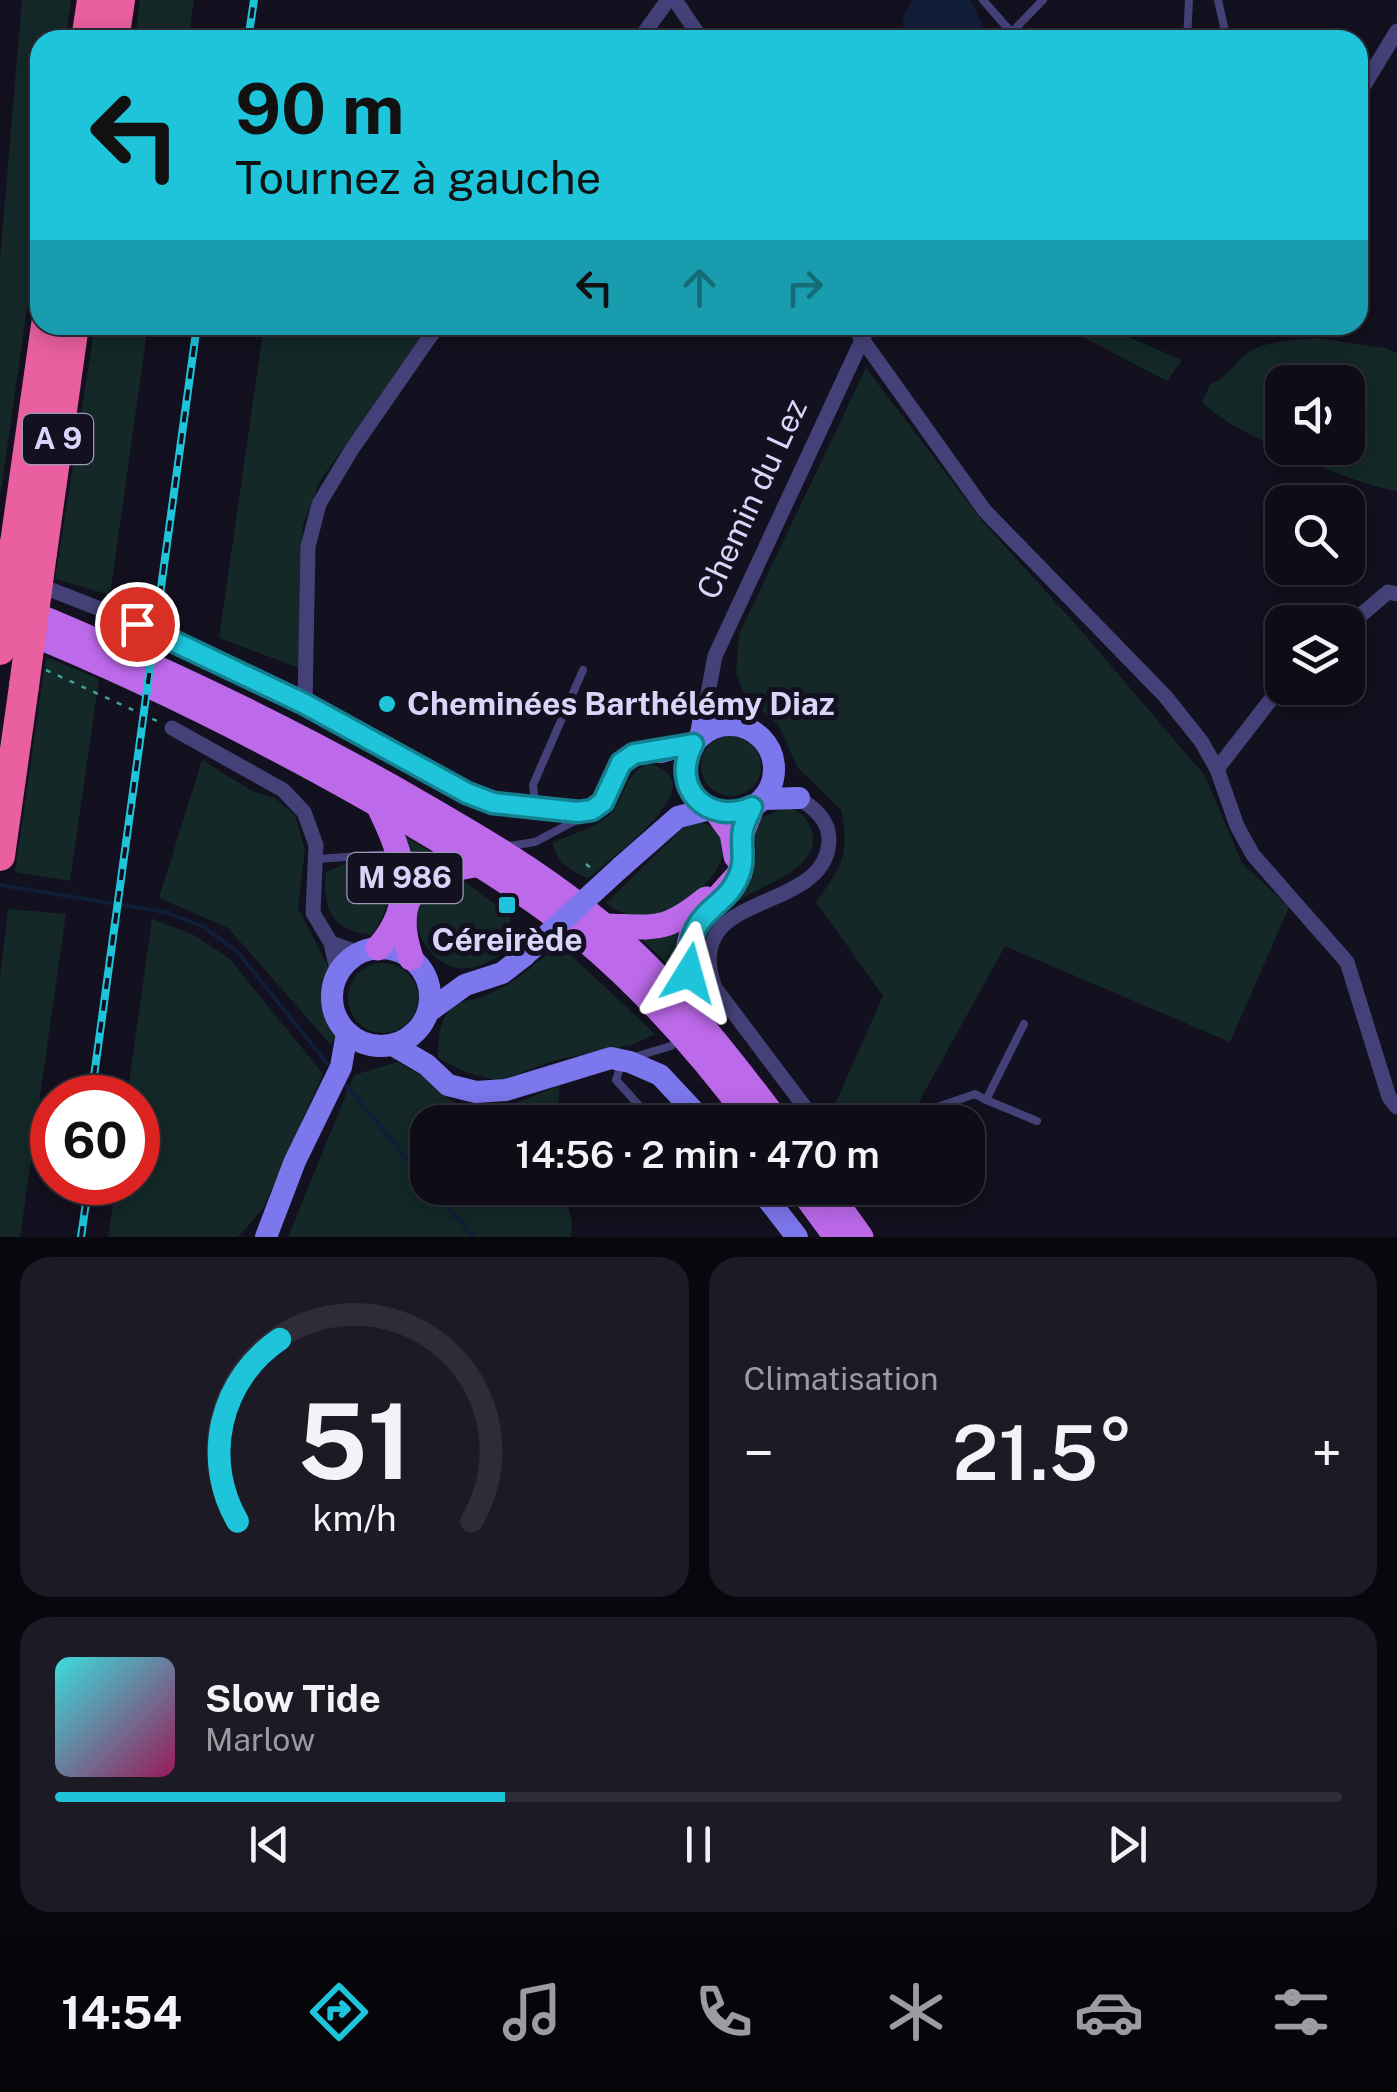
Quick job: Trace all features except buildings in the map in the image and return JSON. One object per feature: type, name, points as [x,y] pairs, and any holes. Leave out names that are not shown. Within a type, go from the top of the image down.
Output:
[{"type":"highway","points":[[88,30],[92,0]]},
{"type":"highway","points":[[116,30],[120,0]]},
{"type":"highway","name":"A 9","points":[[0,856],[33,677],[19,555],[45,335]]},
{"type":"highway","name":"A 9","points":[[0,650],[72,335]]},
{"type":"main road","name":"M 986","points":[[0,601],[157,665],[294,734],[488,856],[625,975],[739,1105]]},
{"type":"main road","name":"M 986","points":[[0,622],[206,713],[378,805],[561,891],[639,957],[703,1026],[765,1105]]},
{"type":"main road","name":"M 986","points":[[703,1026],[691,984],[689,945],[694,928],[740,873],[742,832],[758,803]]},
{"type":"main road","name":"M 986","points":[[369,951],[393,931],[406,877],[378,805]]},
{"type":"main road","points":[[605,926],[632,930],[668,924],[685,916],[732,876],[738,852],[732,833],[713,810]]},
{"type":"main road","points":[[418,966],[403,930],[415,890],[423,879],[436,872],[488,856]]},
{"type":"main road","points":[[812,1205],[836,1237]]},
{"type":"main road","points":[[838,1205],[861,1237]]},
{"type":"street","points":[[647,30],[671,0],[694,30]]},
{"type":"street","points":[[1368,78],[1397,31]]},
{"type":"street","points":[[305,704],[308,546],[318,504],[431,335]]},
{"type":"street","points":[[858,335],[985,511],[1165,696],[1201,741],[1217,768],[1237,826],[1253,855],[1347,962],[1388,1098],[1397,1106]]},
{"type":"street","name":"Chemin du Lez","points":[[697,739],[715,656],[865,335]]},
{"type":"street","points":[[19,555],[467,793],[493,803],[592,810],[610,791],[621,763],[634,754],[661,752],[697,739],[717,726],[735,724]]},
{"type":"street","points":[[1365,612],[1388,592],[1397,594]]},
{"type":"street","points":[[706,704],[760,736],[774,761],[774,775],[758,803]]},
{"type":"street","points":[[1217,768],[1266,705]]},
{"type":"street","points":[[172,728],[295,800],[310,824],[316,859],[313,913],[330,943],[338,975]]},
{"type":"street","points":[[678,816],[697,739]]},
{"type":"street","points":[[661,752],[713,810]]},
{"type":"street","points":[[774,775],[819,813],[829,838],[826,856],[806,880],[732,918],[718,930],[710,947],[708,969],[715,988],[803,1105]]},
{"type":"street","points":[[341,1067],[382,1045],[411,1036],[426,1017],[465,985],[502,973],[678,816],[713,810],[729,814],[758,803],[799,798]]},
{"type":"street","points":[[330,943],[369,951],[395,950],[418,966],[465,985]]},
{"type":"street","points":[[369,951],[347,962],[338,975],[332,999],[339,1023],[347,1032],[427,1065],[448,1085],[476,1092],[506,1090],[612,1058],[660,1075],[685,1105]]},
{"type":"street","points":[[418,966],[430,992],[427,1065]]},
{"type":"street","points":[[266,1237],[295,1161],[341,1067],[347,1032]]},
{"type":"street","points":[[772,1205],[797,1237]]},
{"type":"lane","points":[[983,0],[1008,30]]},
{"type":"lane","points":[[1012,30],[1043,0]]},
{"type":"lane","points":[[1188,30],[1189,0]]},
{"type":"lane","points":[[1218,0],[1225,30]]},
{"type":"lane","points":[[536,808],[533,785],[583,670]]},
{"type":"lane","points":[[488,856],[535,842],[570,826],[592,810]]},
{"type":"lane","points":[[316,859],[388,853],[401,860]]},
{"type":"lane","points":[[986,1100],[1024,1024]]},
{"type":"lane","points":[[639,1105],[616,1080],[623,1060],[671,1046]]},
{"type":"lane","points":[[943,1105],[975,1094],[1037,1121]]},
{"type":"path","points":[[33,677],[172,728]]},
{"type":"green space","points":[[22,0],[71,0],[66,30],[30,30],[30,288],[0,497],[0,260]]},
{"type":"green space","points":[[140,0],[194,0],[190,30],[136,30]]},
{"type":"green space","points":[[93,335],[147,335],[110,595],[55,579]]},
{"type":"green space","points":[[263,335],[422,335],[320,481],[303,525],[302,669],[219,638]]},
{"type":"green space","points":[[1079,335],[1124,335],[1182,360],[1167,381]]},
{"type":"green space","points":[[1315,338],[1397,353],[1397,491],[1317,465],[1365,465],[1365,365],[1265,365],[1265,442],[1202,402],[1210,385],[1246,354],[1270,344]]},
{"type":"green space","points":[[866,368],[983,522],[1205,776],[1242,863],[1289,907],[1230,1042],[1005,946],[917,1105],[835,1105],[883,996],[816,902],[842,859],[845,838],[841,810],[797,767],[779,726],[744,694],[736,673],[739,634]]},
{"type":"green space","points":[[46,657],[99,679],[70,881],[15,872]]},
{"type":"green space","points":[[731,736],[752,745],[761,766],[752,787],[731,796],[710,787],[701,766],[710,745]]},
{"type":"green space","points":[[202,760],[254,792],[275,798],[295,815],[305,850],[298,908],[329,968],[325,1001],[337,1033],[331,1045],[228,928],[159,898]]},
{"type":"green space","points":[[649,763],[670,776],[673,787],[657,816],[588,879],[565,865],[553,842],[606,818],[630,778]]},
{"type":"green space","points":[[787,807],[801,814],[810,826],[810,853],[789,873],[736,902],[756,857],[755,831],[761,818]]},
{"type":"green space","points":[[696,822],[718,830],[724,846],[719,865],[704,885],[682,902],[657,913],[631,915],[606,903],[684,827]]},
{"type":"green space","points":[[401,834],[448,862],[413,873]]},
{"type":"green space","points":[[342,865],[379,865],[387,870],[387,904],[372,935],[348,929],[329,908],[326,872]]},
{"type":"green space","points":[[462,880],[510,915],[510,925],[521,939],[488,962],[468,968],[450,966],[431,952],[416,920],[423,898],[432,889]]},
{"type":"green space","points":[[8,909],[66,914],[43,1075],[30,1075],[30,1167],[20,1237],[0,1237],[0,979]]},
{"type":"green space","points":[[152,919],[192,934],[230,959],[323,1074],[263,1209],[238,1237],[108,1237],[113,1205],[160,1205],[160,1075],[130,1075]]},
{"type":"green space","points":[[688,925],[680,977],[640,937]]},
{"type":"green space","points":[[559,944],[655,1034],[632,1045],[556,1060],[498,1081],[463,1071],[438,1058],[442,1024],[453,1006],[503,987]]},
{"type":"green space","points":[[383,963],[397,965],[408,973],[416,984],[416,1012],[408,1023],[397,1031],[383,1033],[369,1031],[358,1023],[350,1012],[348,998],[350,984],[358,973],[369,965]]},
{"type":"green space","points":[[398,1062],[429,1080],[457,1105],[410,1105],[410,1205],[568,1205],[571,1237],[288,1237],[354,1075]]},
{"type":"green space","points":[[560,1085],[558,1105],[506,1105],[521,1101]]},
{"type":"water","points":[[912,0],[971,0],[981,30],[904,30],[903,17]]},
{"type":"waterway","points":[[0,885],[165,912],[202,926],[237,951],[331,1068]]},
{"type":"waterway","points":[[344,1083],[410,1162]]},
{"type":"waterway","points":[[445,1205],[474,1237]]},
{"type":"railway","points":[[250,30],[254,0]]},
{"type":"railway","points":[[94,1075],[196,335]]},
{"type":"railway","points":[[81,1237],[86,1205]]},
{"type":"place","name":"Cheminées Barthélémy Diaz","points":[[387,704]]},
{"type":"place","name":"Céreirède","points":[[507,905]]},
{"type":"route","points":[[137,624],[305,704],[467,793],[493,803],[592,810],[610,791],[621,763],[634,754],[693,744],[685,772],[694,796],[717,812],[729,814],[752,807],[742,832],[740,873],[694,928],[689,945],[689,973]]}]
